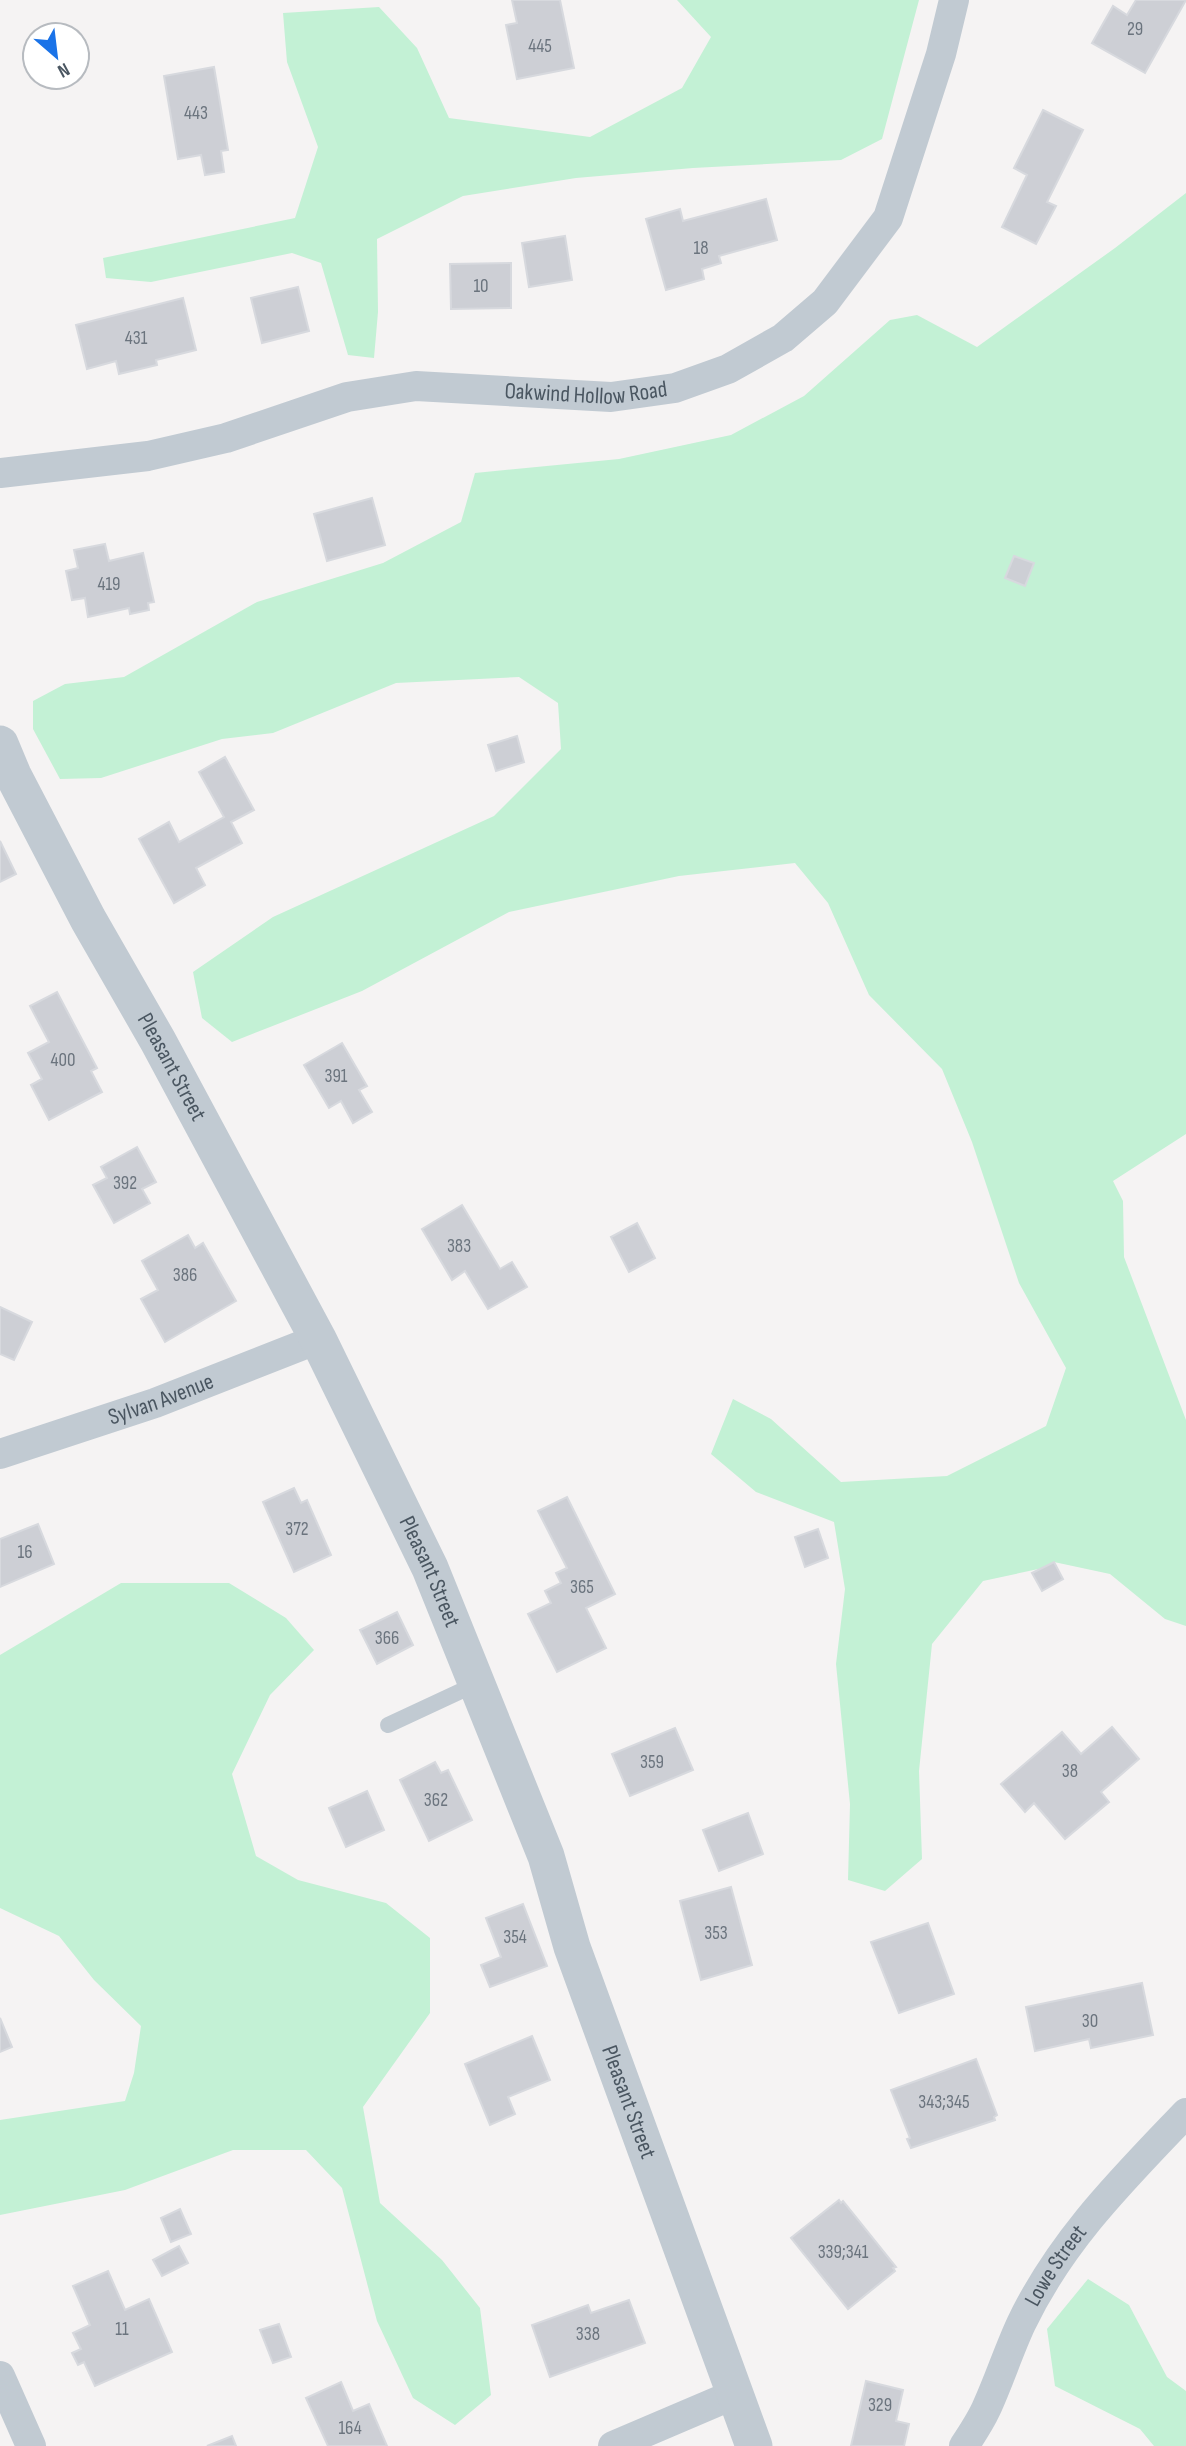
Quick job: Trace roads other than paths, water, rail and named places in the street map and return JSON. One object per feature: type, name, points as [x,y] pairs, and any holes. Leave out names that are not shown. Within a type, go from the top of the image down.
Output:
[{"type":"street","name":"Oakwind Hollow Road","points":[[0,473],[148,456],[226,438],[346,397],[416,386],[611,397],[675,388],[728,369],[783,338],[825,302],[888,218],[941,54],[954,0]]},
{"type":"street","name":"Pleasant Street","points":[[0,744],[13,775],[88,919],[158,1041],[318,1339],[430,1568],[546,1856],[572,1947],[754,2446]]},
{"type":"street","name":"Sylvan Avenue","points":[[0,1454],[155,1403],[318,1339]]},
{"type":"street","points":[[0,1428],[44,1439]]},
{"type":"street","name":"Lowe Street","points":[[964,2446],[985,2412],[1021,2324],[1049,2274],[1104,2198],[1186,2113]]},
{"type":"street","points":[[0,2375],[31,2446]]},
{"type":"street","points":[[613,2446],[735,2395]]},
{"type":"lane","points":[[388,1725],[476,1684]]}]
